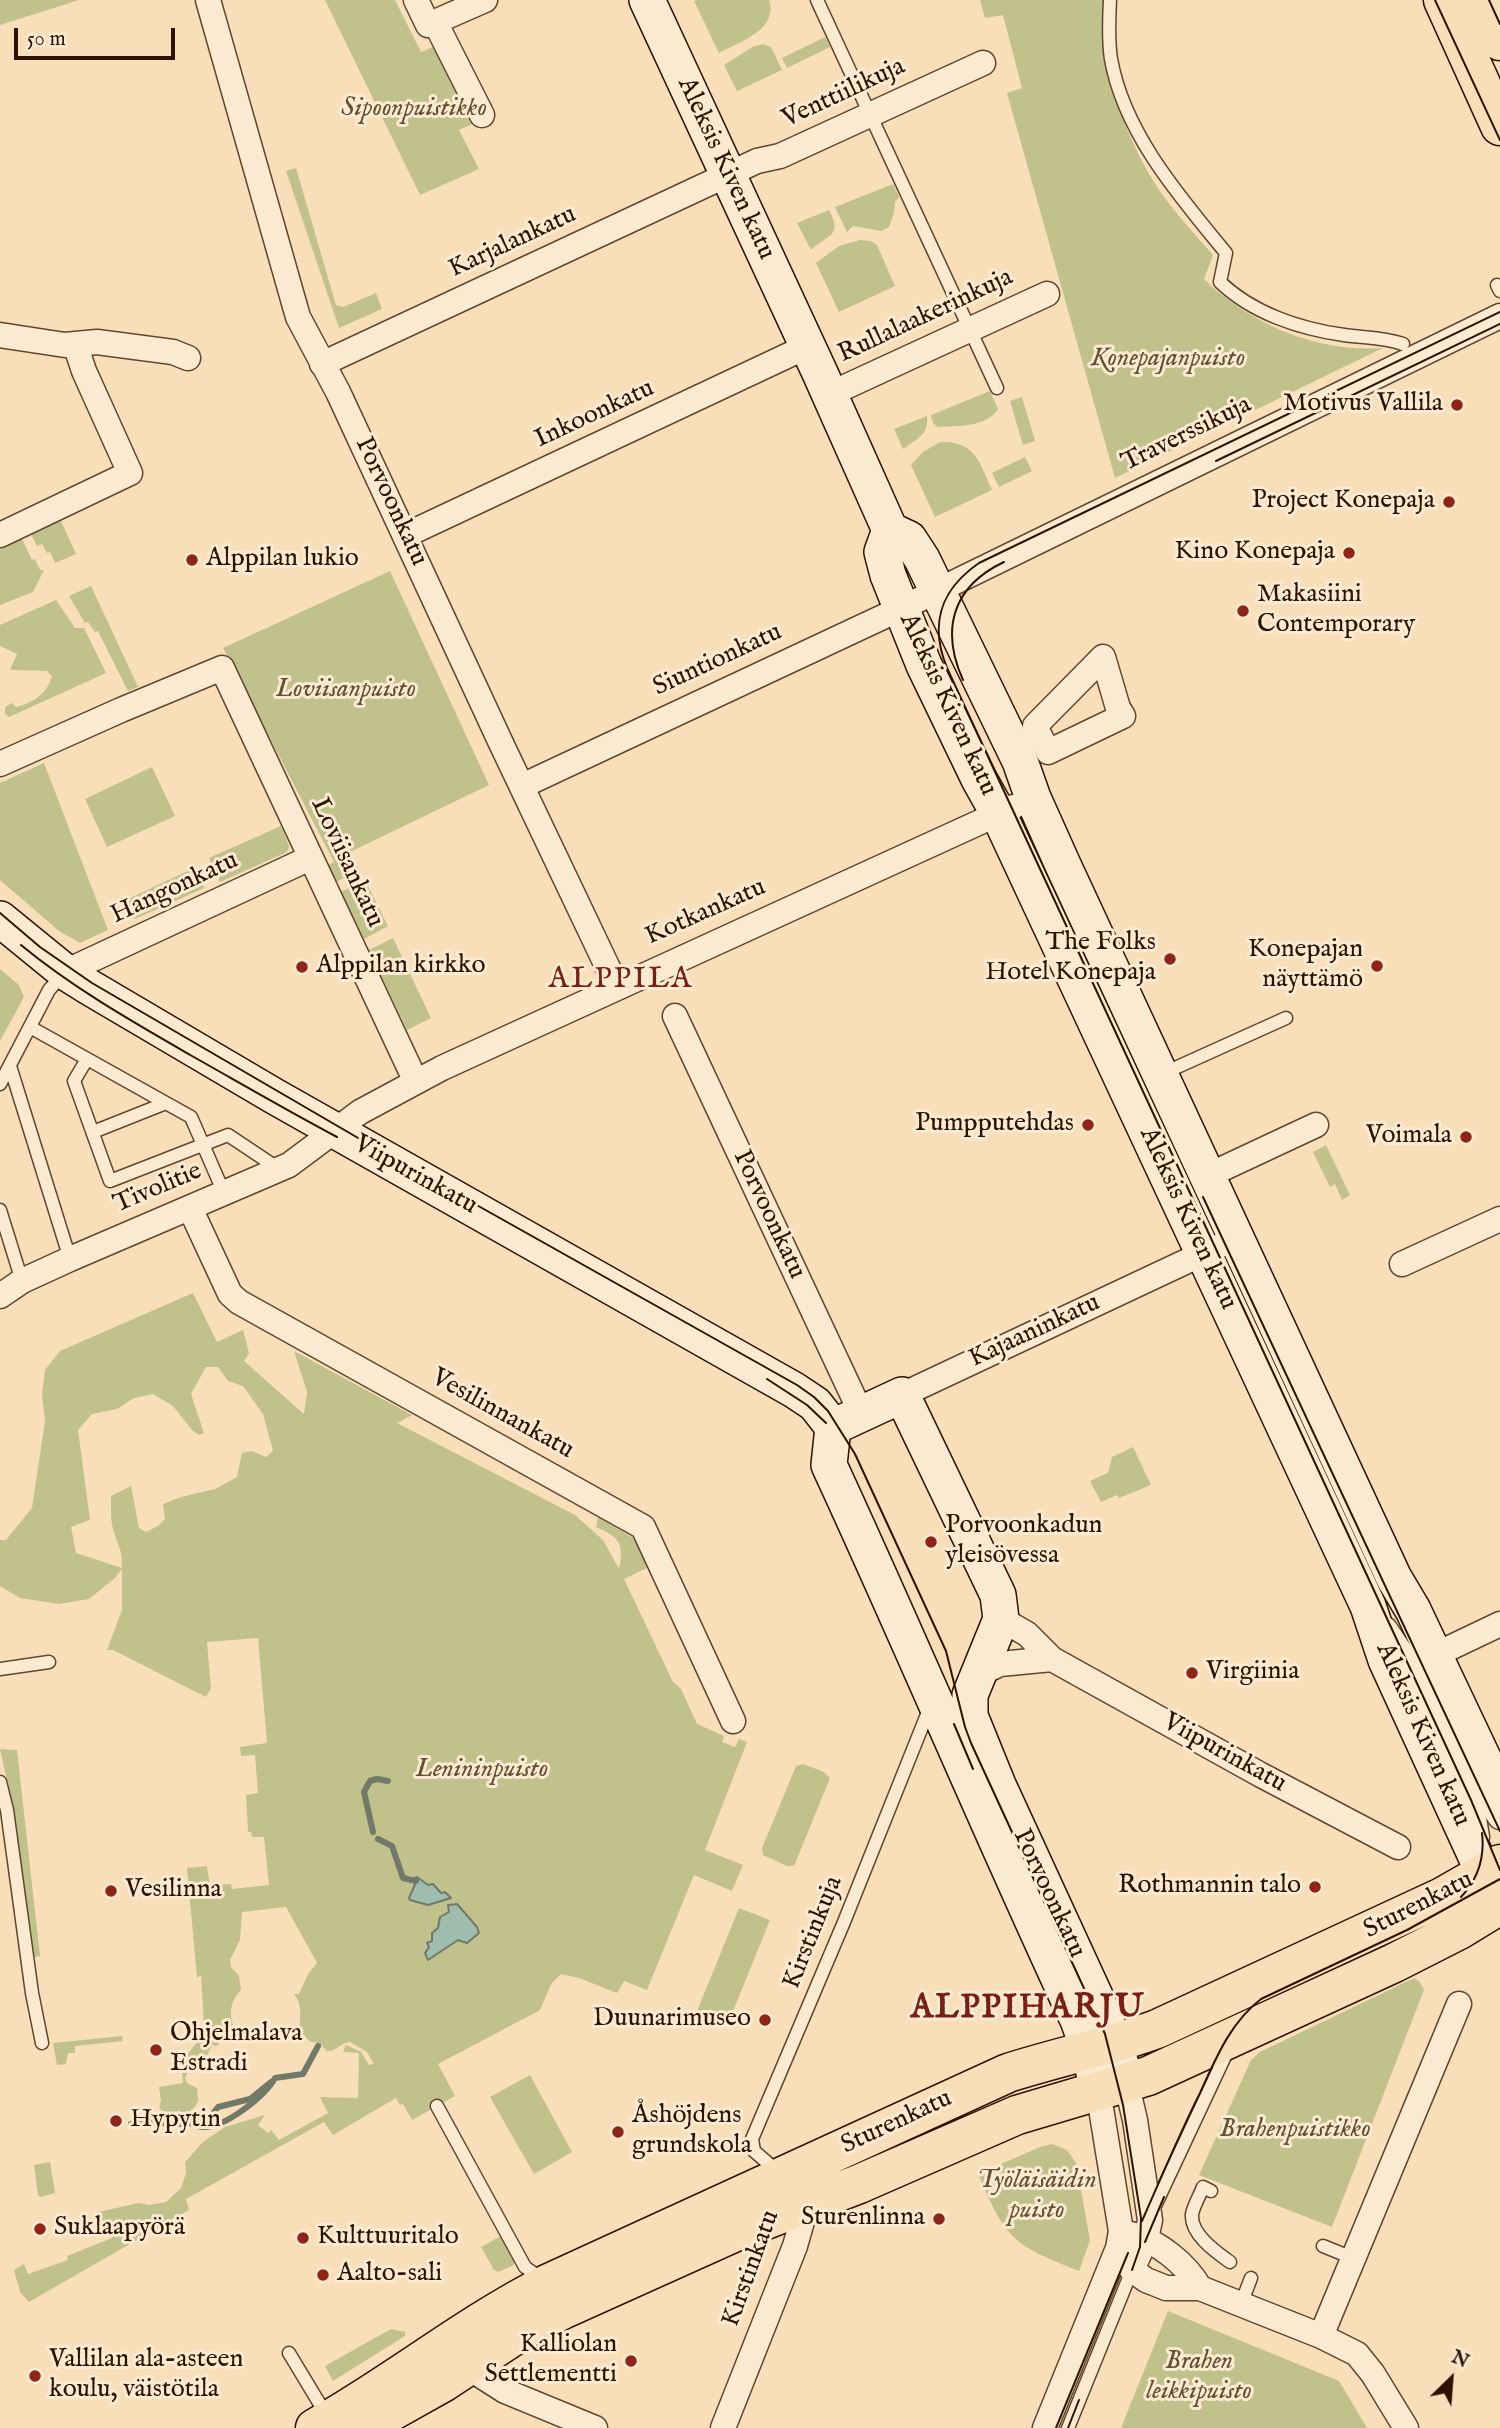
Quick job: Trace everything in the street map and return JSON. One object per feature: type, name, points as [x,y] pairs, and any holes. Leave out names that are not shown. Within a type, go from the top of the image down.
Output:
[{"type":"main road","name":"Aleksis Kiven katu","points":[[647,0],[808,346],[890,530],[909,539],[922,559],[1020,761],[1033,798],[1160,1075],[1394,1578],[1413,1610],[1500,1794]]},
{"type":"main road","points":[[1443,0],[1500,125]]},
{"type":"main road","points":[[1480,0],[1500,41]]},
{"type":"main road","name":"Aleksis Kiven katu","points":[[890,530],[882,552],[888,575],[924,665],[978,779],[998,813],[1368,1606],[1387,1660],[1496,1891]]},
{"type":"main road","name":"Viipurinkatu","points":[[0,919],[57,981],[334,1130],[847,1420]]},
{"type":"main road","points":[[902,1395],[998,1595],[1001,1619]]},
{"type":"main road","name":"Kajaaninkatu","points":[[847,1420],[902,1395]]},
{"type":"main road","name":"Porvoonkatu","points":[[847,1420],[829,1465],[1078,2020],[1102,2047]]},
{"type":"main road","name":"Porvoonkatu","points":[[1001,1619],[970,1695],[970,1716],[1102,2047],[1112,2086]]},
{"type":"main road","points":[[934,1696],[979,1674]]},
{"type":"main road","name":"Sturenkatu","points":[[555,2297],[808,2205],[1017,2115],[1148,2076],[1406,1958],[1460,1930],[1496,1891]]},
{"type":"main road","name":"Sturenkatu","points":[[335,2425],[444,2382],[453,2358],[523,2330],[555,2297],[783,2175],[1008,2073],[1157,2029],[1442,1897],[1496,1891]]},
{"type":"street","name":"Porvoonkatu","points":[[208,0],[298,317],[406,535],[617,987]]},
{"type":"street","points":[[416,0],[428,26],[485,0]]},
{"type":"street","points":[[435,22],[482,115]]},
{"type":"street","name":"Venttiilikuja","points":[[728,176],[757,161],[780,156],[983,63]]},
{"type":"street","name":"Karjalankatu","points":[[323,364],[728,176]]},
{"type":"street","name":"Rullalaakerinkuja","points":[[830,394],[1047,294]]},
{"type":"street","name":"Traverssikuja","points":[[938,590],[1456,328],[1500,316]]},
{"type":"street","points":[[0,335],[75,345],[97,342],[173,352],[188,358]]},
{"type":"street","points":[[0,535],[130,473],[75,345]]},
{"type":"street","name":"Inkoonkatu","points":[[406,535],[808,346]]},
{"type":"street","name":"Siuntionkatu","points":[[522,786],[938,590]]},
{"type":"street","name":"Loviisankatu","points":[[0,764],[222,668],[416,1082]]},
{"type":"street","name":"Kotkankatu","points":[[334,1130],[360,1112],[442,1068],[1033,798]]},
{"type":"street","name":"Hangonkatu","points":[[57,981],[310,858]]},
{"type":"street","name":"Porvoonkatu","points":[[675,1016],[847,1420]]},
{"type":"street","name":"Tivolitie","points":[[0,1296],[22,1281],[70,1259],[279,1169],[305,1154],[334,1130]]},
{"type":"street","points":[[1207,1176],[1306,1138]]},
{"type":"street","name":"Vesilinnankatu","points":[[190,1209],[230,1294],[239,1302],[643,1528],[733,1721]]},
{"type":"street","points":[[1402,1264],[1500,1219]]},
{"type":"street","name":"Kajaaninkatu","points":[[902,1395],[1236,1237]]},
{"type":"street","points":[[1394,1578],[1399,1616],[1473,1776],[1500,1817]]},
{"type":"street","name":"Viipurinkatu","points":[[1001,1619],[1027,1634],[1052,1659],[1261,1775],[1398,1847]]},
{"type":"street","points":[[1435,1655],[1500,1624]]},
{"type":"street","points":[[979,1674],[1000,1664],[1052,1659]]},
{"type":"street","points":[[1321,2336],[1460,2004]]},
{"type":"street","name":"Porvoonkatu","points":[[1112,2086],[1135,2120],[1148,2230],[1191,2273],[1200,2288]]},
{"type":"street","name":"Porvoonkatu","points":[[1112,2086],[1119,2240],[1132,2270],[1146,2280],[1166,2288],[1200,2288],[1321,2336],[1357,2354],[1373,2374],[1406,2428]]},
{"type":"street","name":"Kirstinkatu","points":[[723,2428],[795,2246],[814,2181],[853,2143]]},
{"type":"street","name":"Porvoonkatu","points":[[1119,2240],[1148,2230]]},
{"type":"street","points":[[1132,2270],[1148,2230]]},
{"type":"street","points":[[1045,2428],[1119,2240]]},
{"type":"street","points":[[453,2358],[505,2391],[595,2428]]},
{"type":"lane","points":[[817,0],[997,388]]},
{"type":"lane","points":[[1110,0],[1111,60],[1128,111],[1163,172],[1226,253],[1220,282],[1243,301],[1287,322],[1338,334],[1391,340],[1403,344]]},
{"type":"lane","points":[[0,1084],[57,981]]},
{"type":"lane","points":[[1160,1075],[1286,1018]]},
{"type":"lane","points":[[30,1027],[191,1117],[225,1193]]},
{"type":"lane","points":[[87,1059],[74,1081],[110,1181],[228,1136],[279,1169]]},
{"type":"lane","points":[[10,1066],[70,1259]]},
{"type":"lane","points":[[93,1132],[166,1102]]},
{"type":"lane","points":[[0,1210],[22,1281]]},
{"type":"lane","points":[[0,1669],[49,1662]]},
{"type":"lane","name":"Kirstinkuja","points":[[783,2175],[763,2162],[754,2151],[752,2139],[844,1922],[934,1696]]},
{"type":"lane","points":[[0,1782],[7,1810],[32,1993],[42,2043]]},
{"type":"lane","points":[[1148,2230],[1164,2184],[1216,2071],[1241,2034]]},
{"type":"lane","points":[[437,2106],[525,2267],[555,2297]]},
{"type":"lane","points":[[1211,2191],[1203,2187],[1192,2215],[1194,2225],[1203,2239],[1230,2262]]},
{"type":"lane","points":[[1323,2246],[1355,2259]]},
{"type":"lane","points":[[1068,2428],[1132,2270]]},
{"type":"lane","points":[[1241,2305],[1251,2278]]},
{"type":"lane","points":[[289,2353],[335,2425]]},
{"type":"green space","points":[[0,0],[79,0],[0,25]]},
{"type":"green space","name":"Sipoonpuistikko","points":[[325,0],[395,0],[421,52],[441,44],[477,122],[459,130],[479,169],[420,195]]},
{"type":"green space","points":[[769,0],[771,10],[763,27],[755,34],[719,53],[694,1]]},
{"type":"green space","name":"Konepajanpuisto","points":[[980,0],[1104,0],[1105,47],[1114,93],[1130,137],[1152,179],[1213,255],[1204,279],[1242,309],[1286,332],[1334,346],[1383,348],[1115,478],[1007,93],[1022,88],[1003,15],[985,18]]},
{"type":"green space","points":[[825,37],[830,47],[787,68],[782,58]]},
{"type":"green space","points":[[763,44],[771,47],[782,70],[737,91],[724,65],[754,46]]},
{"type":"green space","points":[[296,168],[336,305],[343,307],[376,293],[382,309],[339,328],[286,171]]},
{"type":"green space","points":[[893,184],[899,197],[895,202],[889,227],[881,231],[853,226],[847,232],[835,207]]},
{"type":"green space","points":[[829,210],[834,230],[811,250],[797,223]]},
{"type":"green space","points":[[860,240],[871,241],[877,245],[895,286],[839,312],[816,263],[839,246]]},
{"type":"green space","points":[[990,391],[998,409],[987,419],[954,426],[938,427],[933,423],[931,415]]},
{"type":"green space","points":[[1022,397],[1035,441],[1023,445],[1010,401]]},
{"type":"green space","points":[[927,416],[924,432],[903,449],[894,429]]},
{"type":"green space","points":[[940,442],[952,442],[969,449],[980,462],[992,490],[935,517],[911,465],[923,452]]},
{"type":"green space","points":[[1025,457],[1032,471],[999,487],[992,473]]},
{"type":"green space","points":[[61,521],[76,554],[55,563],[50,552],[47,553],[42,544],[37,546],[31,534]]},
{"type":"green space","points":[[22,539],[32,560],[35,559],[40,570],[44,570],[33,592],[0,605],[0,549]]},
{"type":"green space","name":"Loviisanpuisto","points":[[390,571],[489,785],[352,851],[359,870],[336,882],[328,865],[334,862],[223,648]]},
{"type":"green space","points":[[91,586],[138,687],[128,691],[98,631],[95,632],[88,622],[85,623],[69,596]]},
{"type":"green space","points":[[56,600],[75,628],[84,628],[106,673],[9,717],[5,714],[5,707],[12,703],[16,707],[34,700],[47,688],[52,676],[47,671],[10,670],[17,654],[0,646],[0,625]]},
{"type":"green space","points":[[44,763],[108,930],[80,943],[59,931],[0,880],[0,783]]},
{"type":"green space","points":[[152,767],[175,816],[107,847],[85,799]]},
{"type":"green space","points":[[281,826],[289,846],[287,852],[220,882],[209,858]]},
{"type":"green space","points":[[194,868],[204,888],[135,919],[126,900]]},
{"type":"green space","points":[[365,880],[388,926],[364,939],[341,892]]},
{"type":"green space","points":[[393,938],[431,1018],[407,1030],[369,950]]},
{"type":"green space","points":[[0,969],[19,985],[24,997],[0,1041]]},
{"type":"green space","points":[[1326,1145],[1350,1195],[1342,1200],[1335,1184],[1330,1187],[1313,1152]]},
{"type":"green space","name":"Lenininpuisto","points":[[193,1293],[217,1342],[243,1330],[249,1353],[244,1361],[304,1414],[307,1392],[294,1351],[412,1415],[397,1423],[575,1515],[603,1540],[619,1569],[621,1553],[618,1542],[615,1537],[596,1527],[598,1517],[635,1539],[649,1567],[624,1579],[673,1682],[681,1689],[697,1724],[724,1736],[722,1742],[735,1747],[739,1739],[747,1742],[705,1850],[743,1865],[732,1891],[694,1875],[647,1990],[624,1981],[617,1993],[561,1974],[551,1984],[540,2010],[438,2064],[455,2096],[412,2120],[403,2104],[400,2105],[396,2098],[333,2135],[324,2122],[186,2199],[189,2210],[29,2302],[20,2292],[14,2270],[24,2264],[28,2274],[68,2260],[67,2256],[112,2238],[109,2233],[103,2235],[98,2212],[139,2203],[149,2205],[166,2202],[181,2188],[186,2173],[185,2162],[203,2142],[225,2127],[265,2115],[258,2125],[268,2133],[271,2130],[279,2140],[328,2113],[320,2097],[358,2098],[359,2053],[343,2052],[346,2045],[361,2052],[369,2065],[374,2064],[367,2052],[350,2042],[327,2051],[319,2043],[311,2042],[299,2032],[300,2007],[294,1994],[299,1994],[308,1974],[317,1963],[286,1907],[242,1912],[240,1940],[230,1960],[231,1967],[239,1976],[241,1990],[232,2006],[233,2025],[217,2046],[212,2045],[200,2071],[190,2068],[185,2078],[187,2083],[197,2088],[198,2101],[194,2108],[174,2122],[159,2108],[159,2087],[183,2083],[181,2061],[207,2030],[204,2025],[201,1975],[197,1978],[187,1868],[207,1866],[210,1886],[231,1884],[232,1889],[269,1885],[264,1837],[252,1837],[251,1832],[248,1832],[246,1795],[258,1793],[255,1755],[241,1756],[240,1747],[267,1743],[258,1638],[207,1642],[211,1688],[206,1697],[113,1650],[107,1650],[122,1610],[122,1569],[89,1599],[59,1604],[20,1598],[0,1586],[0,1540],[6,1540],[32,1508],[45,1421],[42,1394],[45,1370],[60,1351]],"holes":[[[206,1367],[218,1367],[228,1381],[243,1386],[263,1414],[273,1451],[266,1457],[252,1451],[242,1453],[237,1477],[215,1489],[163,1504],[165,1519],[146,1532],[139,1528],[131,1486],[111,1496],[112,1526],[121,1553],[122,1568],[76,1553],[71,1527],[90,1520],[78,1430],[92,1414],[117,1409],[134,1398],[153,1394],[173,1406],[192,1430],[199,1435],[204,1433],[191,1394]]]},
{"type":"green space","points":[[1133,1447],[1151,1485],[1101,1502],[1090,1481],[1108,1473],[1112,1457]]},
{"type":"green space","points":[[0,1749],[17,1750],[40,1956],[34,1957],[11,1798]]},
{"type":"green space","points":[[803,1764],[824,1772],[830,1778],[794,1866],[787,1866],[763,1855],[762,1848],[796,1766]]},
{"type":"green space","points":[[739,1908],[770,1920],[727,2026],[697,2011]]},
{"type":"green space","name":"Brahenpuistikko","points":[[1414,1978],[1424,1990],[1332,2227],[1199,2175],[1251,2060],[1260,2052]]},
{"type":"green space","points":[[122,2036],[123,2041],[75,2046],[75,2053],[68,2053],[66,2064],[57,2065],[53,2043]]},
{"type":"green space","points":[[530,2075],[572,2152],[534,2174],[490,2097]]},
{"type":"green space","name":"Työläisäidin puisto","points":[[1052,2144],[1067,2150],[1076,2163],[1090,2240],[1079,2271],[1039,2254],[1014,2238],[997,2214],[978,2174]]},
{"type":"green space","points":[[50,2162],[55,2193],[41,2197],[38,2195],[34,2165]]},
{"type":"green space","points":[[499,2237],[503,2238],[517,2261],[498,2272],[494,2270],[481,2247]]},
{"type":"green space","name":"Brahen leikkipuisto","points":[[1168,2311],[1339,2381],[1367,2428],[1121,2428]]},
{"type":"green space","points":[[391,2329],[405,2332],[405,2336],[333,2381],[325,2366]]},
{"type":"shaded area","points":[[417,1877],[428,1885],[433,1884],[441,1893],[445,1892],[451,1898],[428,1905],[410,1900]]},
{"type":"shaded area","points":[[457,1904],[479,1933],[467,1943],[458,1940],[428,1960],[425,1953],[429,1947],[427,1943],[432,1941],[432,1933],[438,1928],[440,1917],[449,1912],[448,1905]]},
{"type":"waterway","points":[[373,1832],[364,1792],[370,1781],[388,1781]]},
{"type":"waterway","points":[[378,1839],[392,1846],[403,1878],[416,1881]]},
{"type":"waterway","points":[[131,2124],[187,2122],[203,2127],[222,2122],[254,2102],[275,2078],[303,2074],[318,2046]]},
{"type":"waterway","points":[[202,2127],[218,2107],[250,2099],[271,2082]]},
{"type":"tram line","points":[[1435,0],[1500,140]]},
{"type":"tram line","points":[[1489,0],[1500,24]]},
{"type":"tram line","points":[[1500,312],[979,563],[966,573],[947,596],[939,623],[939,637],[947,668],[1471,1800],[1500,1870]]},
{"type":"tram line","points":[[1216,461],[1500,324]]},
{"type":"tram line","points":[[963,680],[953,643],[952,627],[956,611],[973,583],[1004,562]]},
{"type":"tram line","points":[[0,913],[40,947],[92,983],[377,1149],[797,1385],[828,1411],[855,1454],[946,1651],[971,1743],[1105,2034],[1123,2105],[1141,2218],[1140,2247],[1132,2270]]},
{"type":"tram line","points":[[21,945],[61,976],[126,1017],[337,1137]]},
{"type":"tram line","points":[[1203,1197],[1500,1831]]},
{"type":"tram line","points":[[767,1379],[807,1405],[826,1423]]},
{"type":"tram line","points":[[954,1724],[973,1769]]},
{"type":"tram line","points":[[1461,1897],[1479,1868],[1482,1833]]},
{"type":"tram line","points":[[1142,2221],[1218,2054],[1232,2030],[1250,2008],[1261,1999],[1407,1930],[1500,1879]]},
{"type":"tram line","points":[[1145,2242],[1164,2197]]},
{"type":"tram line","points":[[1056,2428],[1128,2253]]},
{"type":"tram line","points":[[1068,2428],[1079,2400]]},
{"type":"place","name":"Motivus Vallila","points":[[1457,405]]},
{"type":"place","name":"Project Konepaja","points":[[1449,502]]},
{"type":"place","name":"Kino Konepaja","points":[[1349,553]]},
{"type":"place","name":"Alppilan lukio","points":[[192,560]]},
{"type":"place","name":"Makasiini Contemporary","points":[[1243,611]]},
{"type":"place","name":"The Folks Hotel Konepaja","points":[[1170,959]]},
{"type":"place","name":"Konepajan näyttämö","points":[[1377,966]]},
{"type":"place","name":"Alppilan kirkko","points":[[302,967]]},
{"type":"place","name":"Pumpputehdas","points":[[1088,1125]]},
{"type":"place","name":"Voimala","points":[[1466,1137]]},
{"type":"place","name":"Porvoonkadun yleisövessa","points":[[931,1542]]},
{"type":"place","name":"Virgiinia","points":[[1192,1673]]},
{"type":"place","name":"Rothmannin talo","points":[[1315,1887]]},
{"type":"place","name":"Vesilinna","points":[[111,1891]]},
{"type":"place","name":"Duunarimuseo","points":[[765,2020]]},
{"type":"place","name":"Ohjelmalava Estradi","points":[[156,2050]]},
{"type":"place","name":"Hypytin","points":[[116,2121]]},
{"type":"place","name":"Åshöjdens grundskola","points":[[618,2132]]},
{"type":"place","name":"Sturenlinna","points":[[939,2219]]},
{"type":"place","name":"Suklaapyörä","points":[[40,2229]]},
{"type":"place","name":"Kulttuuritalo","points":[[303,2238]]},
{"type":"place","name":"Aalto-sali","points":[[323,2275]]},
{"type":"place","name":"Kalliolan Settlementti","points":[[631,2361]]},
{"type":"place","name":"Vallilan ala-asteen koulu, väistötila","points":[[35,2376]]},
{"type":"district","name":"ALPPILA","points":[[621,981]]},
{"type":"district","name":"ALPPIHARJU","points":[[1028,2010]]}]
